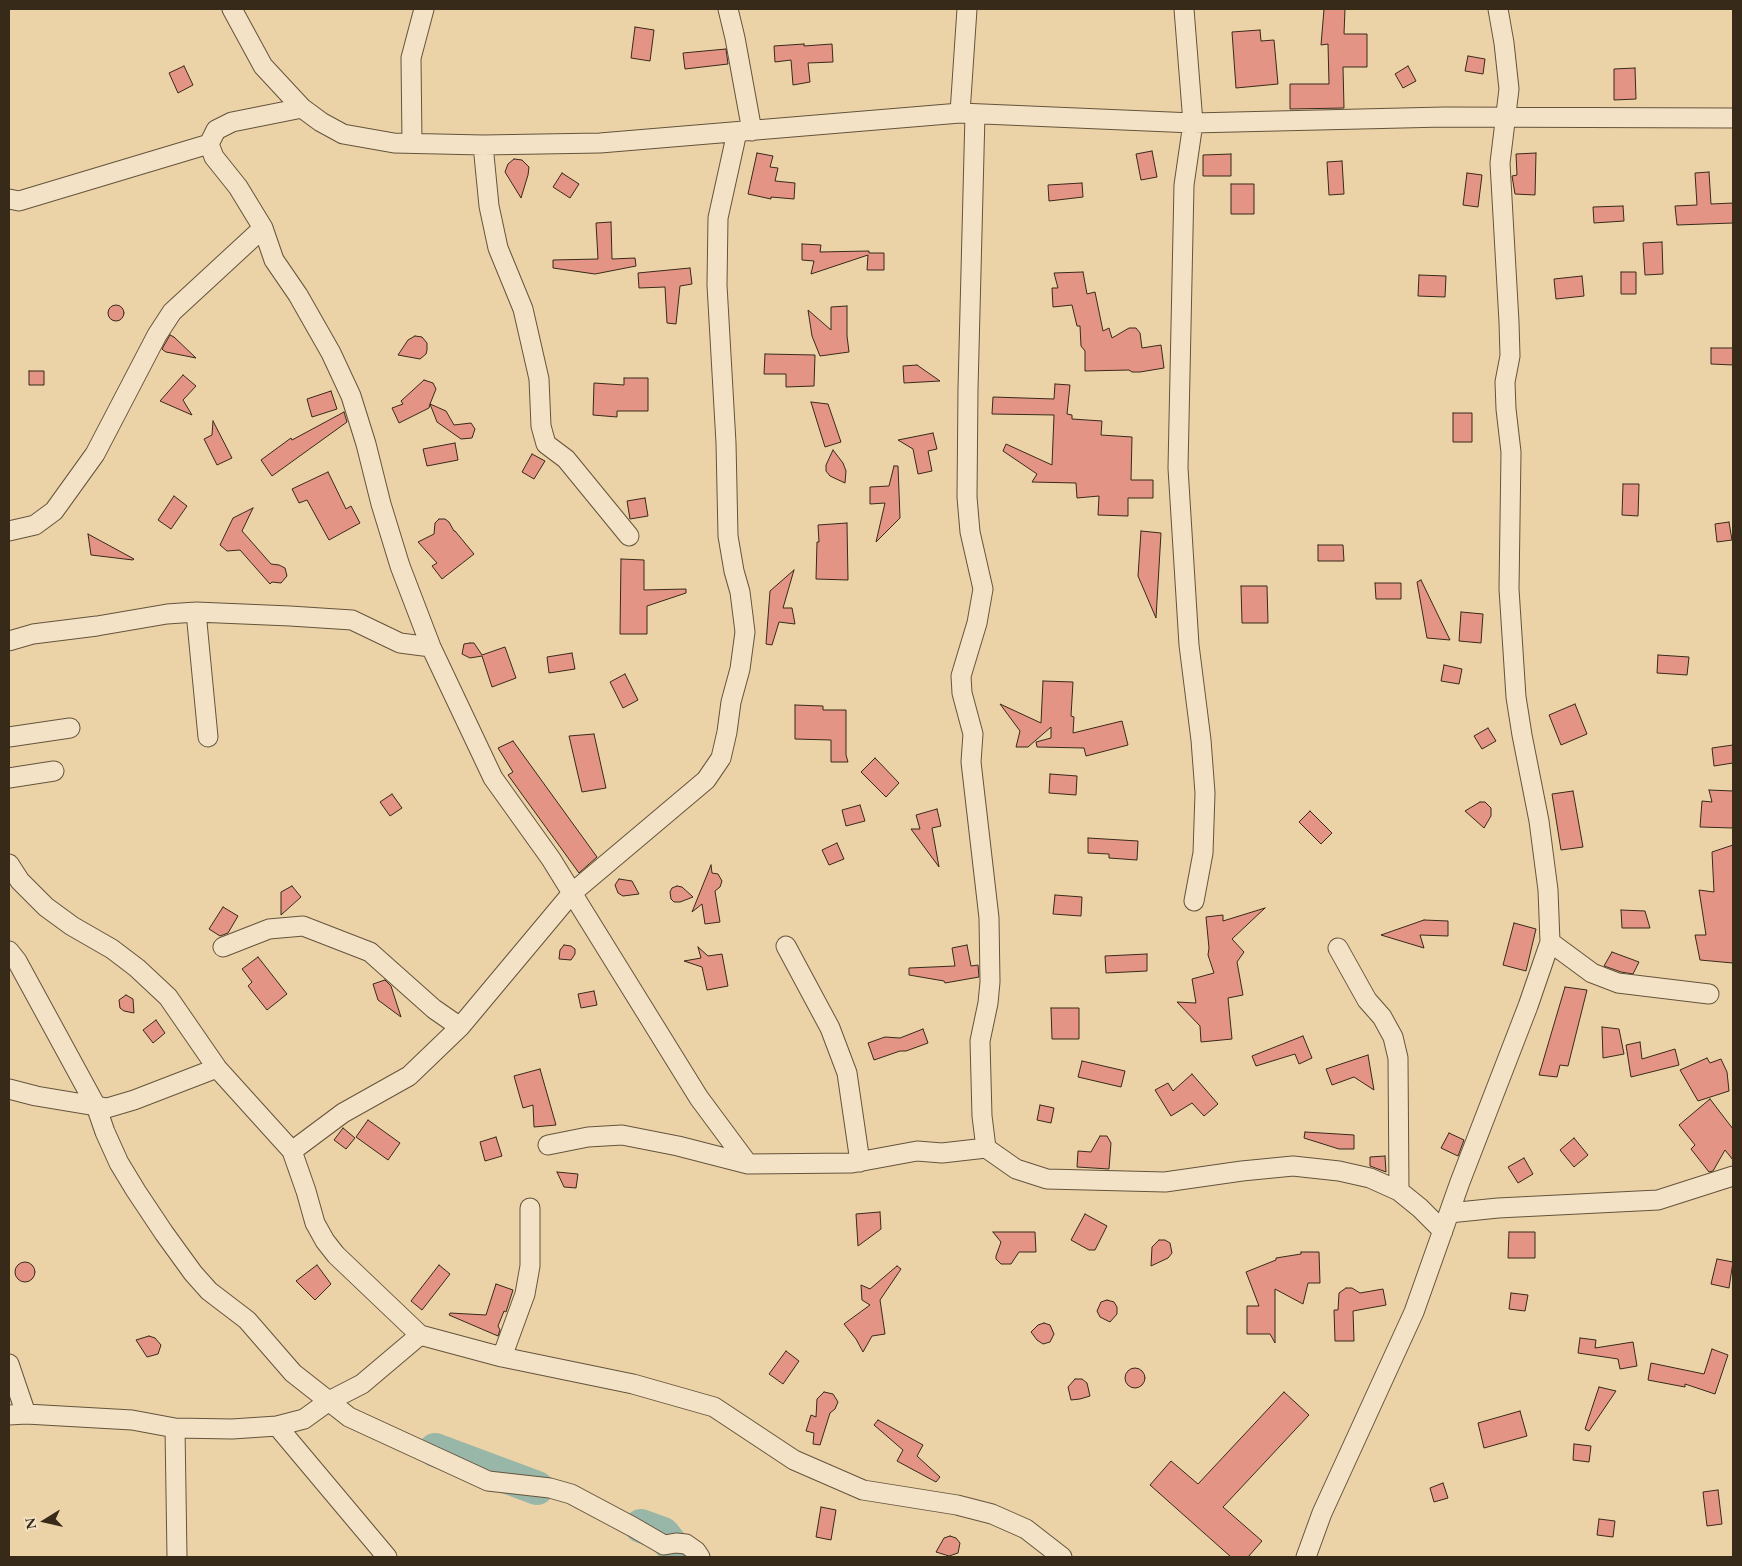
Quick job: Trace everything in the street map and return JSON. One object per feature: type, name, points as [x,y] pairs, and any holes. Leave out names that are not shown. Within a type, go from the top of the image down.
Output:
[{"type":"street","points":[[232,9],[263,66],[302,108],[321,122],[343,134],[394,143],[483,145],[600,143],[968,113],[1193,123],[1444,117],[1733,118]]},
{"type":"street","points":[[412,143],[411,58],[424,9]]},
{"type":"street","points":[[292,1151],[343,1113],[409,1076],[460,1027],[572,892],[706,780],[721,758],[731,702],[740,670],[745,632],[740,592],[728,536],[726,443],[717,285],[718,218],[744,131],[735,38],[728,9]]},
{"type":"street","points":[[967,9],[967,497],[970,532],[983,589],[977,623],[961,676],[962,693],[973,734],[971,762],[988,918],[990,982],[988,1003],[980,1041],[982,1116],[986,1148]]},
{"type":"street","points":[[1184,9],[1193,123],[1184,185],[1178,468],[1189,645],[1201,740],[1205,793],[1203,853],[1194,901]]},
{"type":"street","points":[[1306,1557],[1322,1513],[1414,1312],[1550,942],[1548,890],[1539,820],[1516,697],[1509,589],[1511,452],[1506,409],[1506,382],[1510,356],[1500,163],[1509,89],[1498,9]]},
{"type":"street","points":[[9,199],[19,201],[209,144],[216,130],[232,122],[302,108]]},
{"type":"street","points":[[209,144],[214,157],[238,187],[263,228],[274,260],[298,295],[331,353],[350,396],[366,444],[381,504],[400,566],[431,648],[493,778],[551,859],[699,1098],[748,1164]]},
{"type":"street","points":[[483,145],[489,206],[498,248],[523,309],[539,379],[541,426],[546,444],[566,459],[629,536]]},
{"type":"street","points":[[12,526],[35,525],[54,511],[95,454],[157,335],[172,312],[263,228]]},
{"type":"street","points":[[9,641],[33,634],[97,626],[167,614],[196,612],[352,620],[400,643],[431,648]]},
{"type":"street","points":[[196,612],[208,736]]},
{"type":"street","points":[[9,737],[70,728]]},
{"type":"street","points":[[9,778],[54,771]]},
{"type":"street","points":[[9,864],[20,881],[46,907],[72,926],[112,949],[137,968],[168,997],[217,1068],[292,1151],[315,1223],[325,1241],[336,1254],[420,1335],[502,1357],[633,1384],[714,1407],[794,1460],[863,1490],[956,1504],[992,1514],[1026,1529],[1062,1557]]},
{"type":"street","points":[[223,947],[269,929],[303,926],[370,952],[434,1009],[460,1027]]},
{"type":"street","points":[[1550,942],[1592,973],[1618,984],[1709,994]]},
{"type":"street","points":[[786,946],[830,1028],[847,1073],[860,1162]]},
{"type":"street","points":[[1338,948],[1367,1000],[1382,1017],[1393,1037],[1398,1058],[1400,1191]]},
{"type":"street","points":[[9,951],[17,961],[96,1106],[119,1163],[164,1234],[209,1291],[247,1320],[293,1373],[349,1417],[488,1481],[550,1488],[571,1494],[664,1545],[686,1544],[696,1551],[700,1557]]},
{"type":"street","points":[[9,1089],[36,1096],[107,1108],[134,1100],[217,1068]]},
{"type":"street","points":[[548,1145],[588,1137],[622,1135],[678,1146],[748,1164],[852,1163],[917,1151],[942,1153],[986,1148],[1016,1169],[1047,1179],[1165,1182],[1293,1166],[1322,1168],[1357,1174],[1400,1191],[1443,1231]]},
{"type":"street","points":[[1449,1213],[1498,1208],[1658,1200],[1733,1176]]},
{"type":"street","points":[[502,1357],[525,1294],[530,1266],[530,1208]]},
{"type":"street","points":[[9,1364],[18,1414],[132,1420],[175,1428],[232,1429],[277,1426],[304,1419],[329,1401],[362,1384],[420,1335]]},
{"type":"street","points":[[277,1426],[387,1557]]},
{"type":"street","points":[[175,1428],[177,1557]]},
{"type":"building","points":[[1324,9],[1345,9],[1344,34],[1367,34],[1367,67],[1343,67],[1344,108],[1290,109],[1290,84],[1329,84],[1328,44],[1321,45]]},
{"type":"building","points":[[635,27],[654,30],[650,61],[631,58]]},
{"type":"building","points":[[1260,30],[1261,41],[1274,40],[1278,84],[1236,88],[1232,32]]},
{"type":"building","points":[[804,44],[804,46],[832,44],[833,62],[808,63],[810,82],[793,85],[791,60],[775,62],[774,46]]},
{"type":"building","points":[[726,49],[728,64],[685,69],[683,53]]},
{"type":"building","points":[[1468,56],[1485,59],[1483,74],[1465,71]]},
{"type":"building","points":[[184,66],[193,85],[178,93],[169,73]]},
{"type":"building","points":[[1408,66],[1416,81],[1403,88],[1395,74]]},
{"type":"building","points":[[1635,68],[1636,99],[1614,100],[1614,69]]},
{"type":"building","points":[[1152,151],[1157,177],[1141,180],[1136,154]]},
{"type":"building","points":[[757,153],[773,156],[770,167],[778,168],[775,181],[795,183],[794,199],[771,197],[771,199],[748,194]]},
{"type":"building","points":[[1536,153],[1535,195],[1515,194],[1512,176],[1517,175],[1516,154]]},
{"type":"building","points":[[1231,154],[1231,176],[1203,176],[1203,155]]},
{"type":"building","points":[[514,159],[522,160],[529,167],[521,198],[505,172],[508,164]]},
{"type":"building","points":[[1342,161],[1344,194],[1329,195],[1327,162]]},
{"type":"building","points":[[1709,172],[1711,204],[1733,203],[1733,223],[1677,225],[1675,206],[1697,205],[1695,173]]},
{"type":"building","points":[[562,173],[579,184],[570,198],[553,187]]},
{"type":"building","points":[[1467,173],[1482,175],[1478,207],[1463,205]]},
{"type":"building","points":[[1082,183],[1083,197],[1049,201],[1048,185]]},
{"type":"building","points":[[1231,184],[1254,184],[1254,214],[1231,214]]},
{"type":"building","points":[[1623,206],[1624,221],[1594,223],[1593,207]]},
{"type":"building","points":[[611,222],[612,259],[635,258],[636,266],[595,274],[553,268],[553,260],[598,259],[596,223]]},
{"type":"building","points":[[1662,242],[1663,274],[1645,275],[1643,243]]},
{"type":"building","points":[[802,244],[821,245],[820,252],[869,251],[869,253],[884,253],[884,270],[867,270],[868,255],[811,274],[814,261],[802,260]]},
{"type":"building","points":[[690,268],[692,284],[680,286],[676,324],[667,323],[665,287],[639,288],[638,273]]},
{"type":"building","points":[[1083,272],[1087,294],[1095,292],[1103,331],[1109,328],[1112,338],[1129,328],[1136,328],[1140,333],[1142,348],[1161,345],[1164,368],[1140,372],[1129,370],[1085,371],[1085,351],[1081,346],[1080,326],[1077,326],[1072,305],[1053,307],[1052,288],[1058,288],[1054,273]]},
{"type":"building","points":[[1621,272],[1636,272],[1636,294],[1621,294]]},
{"type":"building","points":[[1419,275],[1446,276],[1445,297],[1418,296]]},
{"type":"building","points":[[1582,276],[1584,296],[1556,299],[1554,279]]},
{"type":"building","points":[[113,305],[119,305],[124,310],[122,319],[113,321],[108,316],[108,310]]},
{"type":"building","points":[[847,306],[849,352],[820,356],[812,336],[808,310],[831,330],[831,307]]},
{"type":"building","points":[[170,335],[174,337],[196,358],[163,350]]},
{"type":"building","points":[[415,336],[422,337],[427,343],[426,354],[420,359],[398,355],[408,340]]},
{"type":"building","points":[[1711,348],[1733,348],[1733,365],[1711,364]]},
{"type":"building","points":[[765,354],[815,355],[814,386],[786,387],[786,374],[764,374]]},
{"type":"building","points":[[917,365],[940,381],[904,383],[903,366]]},
{"type":"building","points":[[29,371],[44,371],[44,385],[29,385]]},
{"type":"building","points":[[183,375],[196,386],[183,400],[192,415],[160,401]]},
{"type":"building","points":[[624,378],[648,378],[648,411],[617,411],[617,417],[593,415],[594,383],[624,385]]},
{"type":"building","points":[[424,380],[433,383],[436,389],[429,408],[399,423],[392,408],[403,404],[401,401]]},
{"type":"building","points":[[1055,384],[1070,385],[1067,414],[1072,415],[1072,419],[1102,421],[1101,435],[1132,437],[1131,480],[1153,480],[1153,498],[1128,498],[1128,516],[1098,515],[1099,496],[1077,498],[1076,483],[1032,482],[1037,474],[1003,451],[1006,444],[1052,465],[1054,415],[992,414],[993,397],[1054,399]]},
{"type":"building","points":[[331,391],[337,409],[312,417],[307,399]]},
{"type":"building","points":[[811,402],[828,404],[841,442],[825,447]]},
{"type":"building","points":[[430,404],[446,411],[454,425],[471,423],[475,429],[472,438],[461,439],[437,422]]},
{"type":"building","points":[[344,412],[347,422],[272,476],[261,460],[291,438],[292,440]]},
{"type":"building","points":[[1453,413],[1472,413],[1472,442],[1453,442]]},
{"type":"building","points":[[213,421],[232,458],[217,465],[204,439],[212,435]]},
{"type":"building","points":[[933,433],[937,449],[928,451],[932,471],[918,474],[913,449],[898,440]]},
{"type":"building","points":[[455,443],[458,460],[427,466],[423,449]]},
{"type":"building","points":[[833,450],[843,463],[846,471],[845,483],[830,476],[826,471],[826,465]]},
{"type":"building","points":[[532,454],[545,461],[534,479],[522,472]]},
{"type":"building","points":[[894,466],[898,466],[900,518],[876,542],[885,503],[870,504],[870,487],[889,486]]},
{"type":"building","points":[[328,472],[346,509],[351,506],[360,523],[329,540],[307,500],[299,503],[292,489]]},
{"type":"building","points":[[1623,484],[1639,484],[1638,516],[1622,515]]},
{"type":"building","points":[[174,496],[187,506],[171,529],[158,520]]},
{"type":"building","points":[[645,498],[648,516],[630,519],[627,501]]},
{"type":"building","points":[[253,508],[242,531],[271,564],[285,568],[287,576],[281,583],[272,582],[270,584],[240,550],[227,551],[220,545],[233,518]]},
{"type":"building","points":[[439,519],[445,519],[449,522],[454,531],[474,554],[442,579],[432,566],[437,563],[418,542],[434,534],[435,523]]},
{"type":"building","points":[[1729,522],[1732,540],[1717,542],[1715,524]]},
{"type":"building","points":[[847,523],[848,580],[816,579],[817,542],[819,542],[818,525]]},
{"type":"building","points":[[1141,531],[1161,533],[1156,618],[1138,576]]},
{"type":"building","points":[[88,534],[134,559],[91,555]]},
{"type":"building","points":[[1318,545],[1343,545],[1344,561],[1318,561]]},
{"type":"building","points":[[621,559],[644,560],[644,590],[686,589],[686,593],[647,606],[647,634],[620,634]]},
{"type":"building","points":[[794,570],[783,608],[792,608],[795,624],[779,622],[772,645],[766,644],[770,591]]},
{"type":"building","points":[[1421,580],[1450,640],[1427,638],[1417,582]]},
{"type":"building","points":[[1375,583],[1401,583],[1401,599],[1376,599]]},
{"type":"building","points":[[1241,586],[1267,586],[1268,623],[1242,623]]},
{"type":"building","points":[[1461,612],[1483,614],[1481,643],[1459,641]]},
{"type":"building","points":[[474,643],[482,655],[505,647],[516,678],[492,687],[482,656],[470,658],[462,654],[464,644]]},
{"type":"building","points":[[572,653],[575,669],[549,673],[547,657]]},
{"type":"building","points":[[1658,655],[1689,657],[1687,675],[1657,673]]},
{"type":"building","points":[[1444,665],[1462,669],[1459,684],[1441,681]]},
{"type":"building","points":[[625,674],[638,700],[623,708],[610,682]]},
{"type":"building","points":[[1043,681],[1073,682],[1071,716],[1074,717],[1073,733],[1122,721],[1128,745],[1086,756],[1084,748],[1037,747],[1036,742],[1051,738],[1051,727],[1028,747],[1016,747],[1020,731],[1000,704],[1041,723]]},
{"type":"building","points":[[1575,704],[1587,734],[1561,745],[1549,715]]},
{"type":"building","points":[[795,705],[823,706],[823,710],[846,710],[846,755],[848,762],[831,762],[831,740],[795,739]]},
{"type":"building","points":[[1488,728],[1496,741],[1482,749],[1474,736]]},
{"type":"building","points":[[594,734],[606,788],[582,792],[569,736]]},
{"type":"building","points":[[513,741],[597,857],[579,873],[508,775],[513,772],[498,748]]},
{"type":"building","points":[[1733,745],[1733,763],[1714,766],[1712,748]]},
{"type":"building","points":[[875,758],[899,783],[886,797],[861,772]]},
{"type":"building","points":[[1050,774],[1077,776],[1076,795],[1049,793]]},
{"type":"building","points":[[1709,790],[1733,791],[1733,828],[1700,827],[1702,801],[1712,802]]},
{"type":"building","points":[[1573,791],[1583,847],[1561,850],[1552,794]]},
{"type":"building","points":[[392,794],[402,808],[390,816],[380,802]]},
{"type":"building","points":[[1480,802],[1485,802],[1491,808],[1491,816],[1484,828],[1465,811]]},
{"type":"building","points":[[860,805],[865,821],[846,826],[842,810]]},
{"type":"building","points":[[937,809],[941,826],[932,828],[939,867],[911,829],[920,829],[916,815]]},
{"type":"building","points":[[1310,811],[1332,833],[1321,844],[1299,822]]},
{"type":"building","points":[[1088,838],[1138,841],[1137,860],[1109,858],[1109,854],[1088,853]]},
{"type":"building","points":[[837,843],[844,859],[829,865],[822,850]]},
{"type":"building","points":[[1733,845],[1733,963],[1700,960],[1695,935],[1706,935],[1699,890],[1714,892],[1712,852]]},
{"type":"building","points":[[711,865],[712,873],[718,874],[722,881],[720,887],[715,891],[720,922],[705,924],[702,904],[692,912]]},
{"type":"building","points":[[619,879],[632,881],[639,894],[623,896],[618,893],[615,885]]},
{"type":"building","points":[[292,886],[301,897],[281,915],[281,892]]},
{"type":"building","points":[[682,887],[693,897],[680,902],[674,902],[671,899],[670,892],[672,888]]},
{"type":"building","points":[[1055,895],[1082,897],[1081,916],[1053,914]]},
{"type":"building","points":[[223,907],[238,916],[228,933],[220,936],[209,929]]},
{"type":"building","points":[[1265,908],[1232,939],[1244,952],[1237,962],[1243,995],[1228,998],[1232,1039],[1201,1042],[1200,1026],[1177,1002],[1196,1003],[1192,979],[1214,973],[1208,955],[1206,917],[1223,915],[1223,921]]},
{"type":"building","points":[[1621,910],[1645,911],[1650,928],[1622,928]]},
{"type":"building","points":[[1424,920],[1448,921],[1448,936],[1420,935],[1424,948],[1381,935]]},
{"type":"building","points":[[1514,923],[1536,929],[1526,971],[1503,965]]},
{"type":"building","points":[[564,945],[575,949],[575,954],[571,960],[559,959],[560,950]]},
{"type":"building","points":[[967,945],[971,966],[978,965],[979,977],[945,983],[944,981],[909,975],[909,968],[955,966],[952,948]]},
{"type":"building","points":[[698,947],[708,956],[722,954],[728,986],[707,990],[702,967],[684,961],[701,958]]},
{"type":"building","points":[[1612,952],[1639,962],[1633,974],[1604,966]]},
{"type":"building","points":[[1147,954],[1147,971],[1106,973],[1105,956]]},
{"type":"building","points":[[258,957],[287,994],[267,1010],[248,986],[252,982],[242,969]]},
{"type":"building","points":[[385,980],[391,986],[401,1017],[378,1000],[373,984]]},
{"type":"building","points":[[1565,987],[1587,990],[1568,1066],[1560,1065],[1557,1077],[1539,1075]]},
{"type":"building","points":[[594,991],[597,1005],[581,1008],[578,994]]},
{"type":"building","points":[[126,995],[133,999],[134,1013],[120,1008],[119,1000]]},
{"type":"building","points":[[1051,1008],[1079,1008],[1079,1039],[1052,1039]]},
{"type":"building","points":[[156,1020],[165,1033],[153,1043],[143,1030]]},
{"type":"building","points":[[1602,1027],[1619,1029],[1624,1054],[1603,1058]]},
{"type":"building","points":[[923,1029],[928,1043],[874,1060],[868,1043],[885,1037],[900,1038]]},
{"type":"building","points":[[1303,1036],[1312,1058],[1299,1064],[1295,1054],[1256,1066],[1252,1056]]},
{"type":"building","points":[[1640,1042],[1642,1059],[1675,1049],[1679,1065],[1631,1077],[1626,1045]]},
{"type":"building","points":[[1368,1055],[1374,1090],[1354,1077],[1332,1085],[1326,1069]]},
{"type":"building","points":[[1707,1058],[1710,1063],[1721,1059],[1727,1072],[1729,1091],[1698,1101],[1680,1070]]},
{"type":"building","points":[[1082,1061],[1125,1071],[1121,1087],[1078,1077]]},
{"type":"building","points":[[540,1069],[556,1125],[534,1127],[533,1105],[523,1108],[514,1076]]},
{"type":"building","points":[[1192,1074],[1218,1104],[1204,1116],[1192,1103],[1171,1116],[1155,1090],[1168,1083],[1173,1091]]},
{"type":"building","points":[[1710,1099],[1733,1129],[1733,1160],[1725,1150],[1713,1171],[1709,1172],[1691,1149],[1695,1145],[1679,1125]]},
{"type":"building","points":[[1040,1105],[1054,1108],[1051,1123],[1037,1120]]},
{"type":"building","points":[[368,1120],[400,1143],[388,1160],[356,1137]]},
{"type":"building","points":[[343,1128],[355,1138],[346,1149],[334,1140]]},
{"type":"building","points":[[1305,1132],[1354,1135],[1354,1149],[1339,1149],[1304,1138]]},
{"type":"building","points":[[1449,1133],[1464,1140],[1458,1156],[1441,1148]]},
{"type":"building","points":[[1100,1136],[1107,1136],[1111,1143],[1109,1169],[1077,1167],[1078,1151],[1091,1152]]},
{"type":"building","points":[[496,1137],[502,1156],[485,1161],[480,1142]]},
{"type":"building","points":[[1574,1138],[1588,1155],[1574,1167],[1560,1150]]},
{"type":"building","points":[[1385,1156],[1386,1172],[1370,1166],[1370,1157]]},
{"type":"building","points":[[1524,1158],[1533,1174],[1518,1183],[1508,1167]]},
{"type":"building","points":[[557,1172],[578,1174],[576,1188],[564,1187]]},
{"type":"building","points":[[880,1212],[881,1229],[858,1246],[856,1214]]},
{"type":"building","points":[[1085,1214],[1107,1226],[1095,1250],[1089,1250],[1071,1240]]},
{"type":"building","points":[[993,1232],[1035,1232],[1036,1252],[1019,1252],[1011,1264],[1001,1264],[996,1259],[996,1256],[1001,1242]]},
{"type":"building","points":[[1509,1232],[1535,1232],[1535,1258],[1508,1258]]},
{"type":"building","points":[[1159,1240],[1165,1240],[1170,1243],[1172,1253],[1168,1258],[1151,1266],[1152,1247]]},
{"type":"building","points":[[1301,1252],[1319,1252],[1320,1283],[1308,1283],[1303,1304],[1275,1289],[1275,1343],[1270,1334],[1247,1334],[1247,1306],[1259,1306],[1246,1272],[1276,1260],[1276,1258],[1301,1254]]},
{"type":"building","points":[[1717,1259],[1733,1262],[1729,1288],[1711,1284]]},
{"type":"building","points":[[25,1262],[32,1265],[35,1272],[32,1279],[25,1282],[18,1279],[15,1272],[18,1265]]},
{"type":"building","points":[[317,1265],[331,1284],[315,1300],[296,1281]]},
{"type":"building","points":[[439,1265],[450,1274],[422,1310],[411,1301]]},
{"type":"building","points":[[897,1266],[901,1269],[880,1300],[885,1334],[872,1336],[863,1352],[856,1339],[844,1324],[870,1305],[862,1300],[861,1285],[870,1289]]},
{"type":"building","points":[[496,1284],[513,1290],[506,1312],[504,1311],[498,1326],[500,1330],[498,1336],[449,1315],[450,1313],[486,1315]]},
{"type":"building","points":[[1346,1288],[1352,1288],[1360,1293],[1383,1289],[1386,1305],[1353,1311],[1354,1341],[1335,1341],[1334,1310],[1338,1310],[1339,1293]]},
{"type":"building","points":[[1511,1293],[1528,1295],[1525,1311],[1509,1309]]},
{"type":"building","points":[[1107,1300],[1114,1302],[1117,1307],[1117,1314],[1110,1322],[1100,1317],[1097,1311],[1101,1302]]},
{"type":"building","points":[[1044,1323],[1050,1325],[1054,1334],[1050,1342],[1043,1344],[1031,1332],[1038,1325]]},
{"type":"building","points":[[149,1336],[155,1338],[161,1345],[158,1354],[147,1357],[136,1340]]},
{"type":"building","points":[[1580,1338],[1596,1340],[1595,1348],[1633,1342],[1637,1366],[1620,1369],[1618,1359],[1578,1353]]},
{"type":"building","points":[[1712,1349],[1728,1355],[1715,1394],[1685,1384],[1685,1387],[1648,1380],[1651,1363],[1704,1374]]},
{"type":"building","points":[[786,1351],[799,1361],[783,1384],[769,1374]]},
{"type":"building","points":[[1131,1368],[1139,1368],[1145,1374],[1145,1382],[1139,1388],[1131,1388],[1125,1382],[1125,1374]]},
{"type":"building","points":[[1075,1379],[1082,1379],[1087,1383],[1090,1396],[1071,1400],[1068,1387]]},
{"type":"building","points":[[1599,1387],[1616,1391],[1589,1431],[1585,1429]]},
{"type":"building","points":[[824,1392],[833,1394],[838,1402],[835,1409],[830,1413],[820,1445],[813,1444],[814,1433],[806,1431],[811,1415],[816,1417],[817,1399]]},
{"type":"building","points":[[1284,1392],[1309,1415],[1223,1507],[1262,1541],[1248,1557],[1231,1557],[1150,1485],[1171,1461],[1198,1484]]},
{"type":"building","points":[[1520,1411],[1527,1436],[1484,1448],[1478,1423]]},
{"type":"building","points":[[878,1420],[923,1445],[917,1456],[940,1477],[936,1482],[897,1461],[903,1450],[874,1425]]},
{"type":"building","points":[[1574,1444],[1591,1446],[1589,1462],[1573,1460]]},
{"type":"building","points":[[1443,1483],[1448,1498],[1434,1502],[1430,1488]]},
{"type":"building","points":[[1718,1490],[1722,1524],[1707,1526],[1703,1492]]},
{"type":"building","points":[[821,1507],[836,1510],[831,1540],[816,1537]]},
{"type":"building","points":[[1599,1519],[1615,1521],[1613,1537],[1597,1535]]},
{"type":"building","points":[[950,1536],[956,1538],[960,1543],[958,1553],[949,1556],[936,1552],[944,1538]]},
{"type":"waterway","points":[[435,1450],[537,1488]]},
{"type":"waterway","points":[[641,1526],[663,1534],[681,1557]]}]
